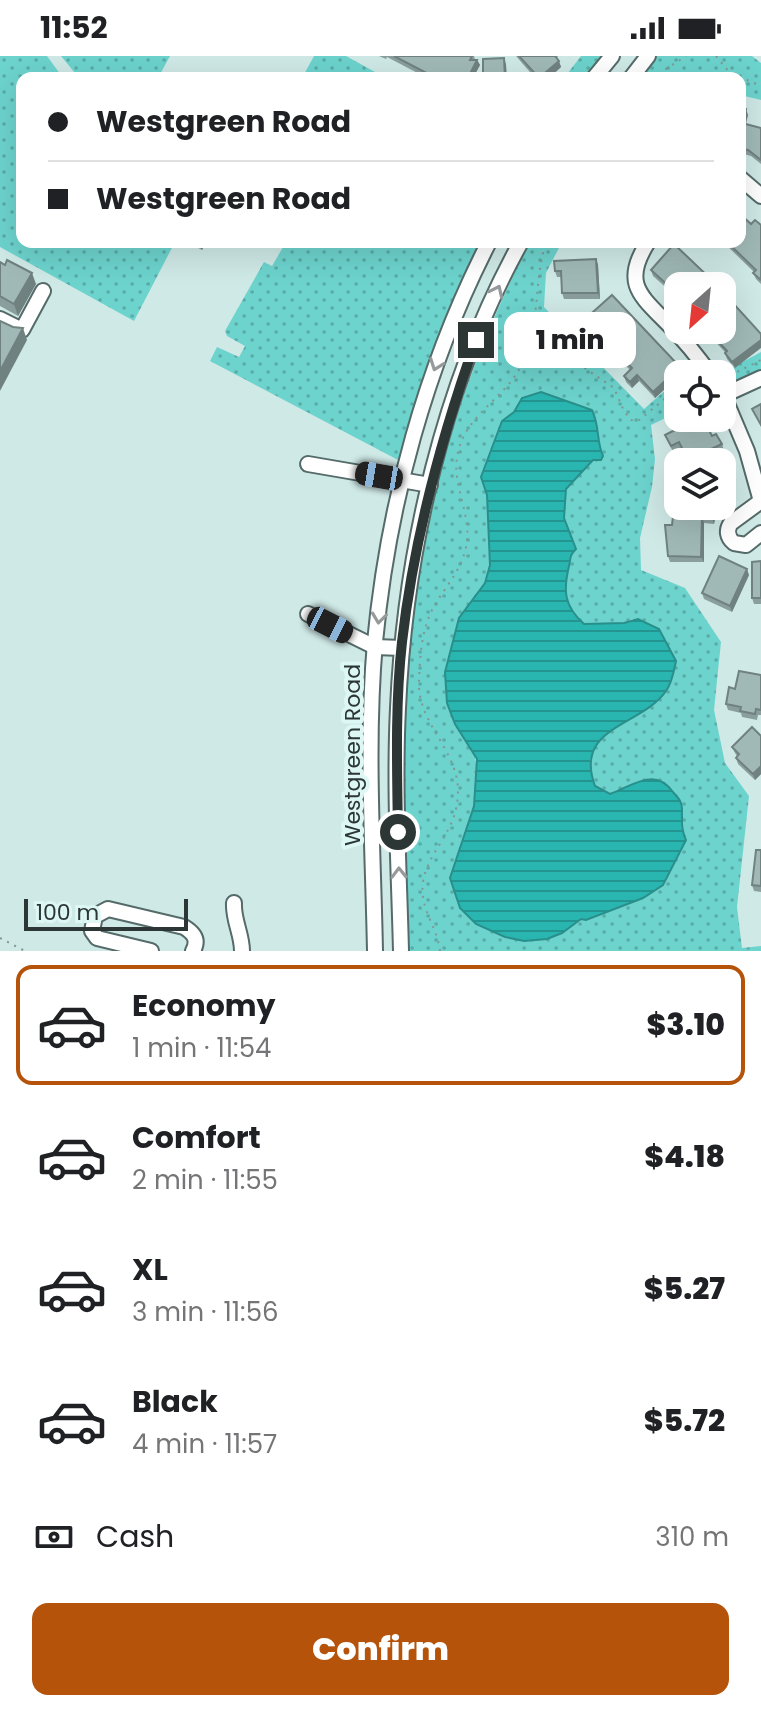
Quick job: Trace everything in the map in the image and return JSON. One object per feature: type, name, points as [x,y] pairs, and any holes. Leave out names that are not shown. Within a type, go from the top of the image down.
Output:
[{"type":"street","points":[[599,72],[612,56]]},
{"type":"street","points":[[636,72],[648,56]]},
{"type":"street","name":"Westgreen Road","points":[[375,951],[372,709],[375,647],[388,546],[427,391],[449,329],[486,248]]},
{"type":"street","name":"Westgreen Road","points":[[401,951],[397,772],[402,648],[416,551],[430,485],[454,400],[496,292],[518,248]]},
{"type":"street","points":[[645,248],[635,265],[635,282],[642,297],[700,360]]},
{"type":"street","points":[[0,319],[22,330],[43,291]]},
{"type":"street","points":[[736,389],[761,378]]},
{"type":"street","points":[[736,425],[761,501],[731,523],[727,532],[731,540],[740,545],[746,545],[761,533]]},
{"type":"street","points":[[308,464],[430,485]]},
{"type":"street","points":[[308,614],[375,647],[402,648]]},
{"type":"street","points":[[234,903],[233,913],[242,938],[242,951]]},
{"type":"street","points":[[151,951],[106,946],[92,931],[92,922],[101,911],[108,909],[184,927],[196,939],[193,951]]},
{"type":"path","points":[[661,72],[686,56]]},
{"type":"path","points":[[716,56],[729,72]]},
{"type":"path","points":[[440,951],[424,909],[423,883],[425,872],[451,827],[458,793],[452,759],[421,704],[419,687],[424,636],[433,609],[455,575],[466,548],[467,518],[457,481],[458,451],[471,423],[512,382],[528,350],[534,330],[544,248]]},
{"type":"path","points":[[534,330],[554,336],[586,369],[614,388],[631,420],[638,421],[664,399]]},
{"type":"path","points":[[736,372],[761,360]]},
{"type":"path","points":[[0,938],[25,951]]},
{"type":"shaded area","points":[[0,56],[47,56],[59,72],[16,72],[16,248],[172,248],[134,321],[0,247]]},
{"type":"shaded area","points":[[61,56],[170,56],[161,72],[74,72]]},
{"type":"shaded area","points":[[314,56],[346,56],[375,72],[305,72]]},
{"type":"shaded area","points":[[581,56],[606,56],[594,72],[569,72]]},
{"type":"shaded area","points":[[657,56],[752,56],[761,63],[761,100],[746,96],[746,72],[644,72]]},
{"type":"shaded area","points":[[282,248],[478,248],[435,350],[400,461],[210,361],[217,347],[239,357],[245,346],[227,336],[225,331],[264,262],[272,266]]},
{"type":"shaded area","points":[[527,248],[559,248],[546,273],[544,307],[644,409],[664,391],[664,419],[651,425],[655,459],[640,538],[641,570],[685,588],[721,642],[714,710],[725,763],[749,796],[737,907],[742,948],[761,946],[761,951],[406,951],[403,714],[409,635],[416,583],[437,482],[486,336]],"holes":[[[541,392],[592,410],[603,456],[593,460],[566,489],[564,518],[575,549],[567,575],[567,598],[572,611],[584,624],[624,623],[633,619],[626,720],[596,747],[592,755],[591,774],[595,786],[610,794],[650,778],[671,790],[681,812],[686,840],[664,885],[643,898],[586,920],[505,937],[476,924],[450,878],[474,806],[477,773],[459,618],[485,583],[490,565],[487,495],[481,477],[502,421],[514,412],[522,398]]]},
{"type":"shaded area","points":[[761,352],[761,371],[736,383],[736,365]]},
{"type":"shaded area","points":[[541,392],[592,410],[603,456],[601,460],[593,460],[566,489],[564,518],[576,549],[572,553],[566,583],[572,611],[584,624],[624,623],[638,619],[659,629],[676,661],[666,691],[655,703],[601,739],[593,751],[591,766],[595,786],[610,794],[644,780],[659,780],[681,804],[686,840],[663,885],[643,898],[586,920],[581,919],[562,933],[547,939],[524,941],[505,937],[476,924],[460,908],[450,878],[474,806],[477,759],[455,724],[447,703],[445,672],[459,618],[485,583],[490,565],[487,495],[481,477],[502,421],[514,412],[522,398]]},
{"type":"building","points":[[394,56],[472,56],[470,60],[477,60],[471,72],[425,72]]},
{"type":"building","points":[[519,56],[555,56],[559,61],[546,72],[534,72]]},
{"type":"building","points":[[504,58],[505,72],[483,72],[483,59]]},
{"type":"building","points":[[746,124],[761,128],[761,160],[748,150]]},
{"type":"building","points":[[746,219],[751,224],[755,220],[761,225],[761,280],[753,273],[756,270],[733,248],[746,248]]},
{"type":"building","points":[[670,248],[678,248],[703,272],[664,272],[664,282],[651,270]]},
{"type":"building","points":[[596,259],[598,293],[562,293],[561,271],[555,271],[554,261]]},
{"type":"building","points":[[7,260],[32,273],[14,304],[0,296],[0,262],[5,265]]},
{"type":"building","points":[[612,295],[673,360],[664,360],[664,382],[653,392],[637,375],[630,382],[624,376],[632,368],[584,320]]},
{"type":"building","points":[[736,306],[761,334],[761,340],[735,360],[730,360],[725,353],[727,351],[721,344],[736,344]]},
{"type":"building","points":[[0,321],[23,328],[0,371]]},
{"type":"building","points":[[761,404],[761,425],[752,409]]},
{"type":"building","points":[[671,432],[710,432],[712,436],[716,434],[722,444],[713,448],[682,448],[679,442],[671,446],[665,435]]},
{"type":"building","points":[[673,520],[702,520],[701,557],[668,556],[665,525],[672,525]]},
{"type":"building","points":[[719,556],[747,569],[730,606],[702,593]]},
{"type":"building","points":[[761,561],[761,598],[752,598],[752,562]]},
{"type":"building","points":[[739,671],[761,675],[761,710],[756,709],[755,714],[726,704],[729,687],[735,689]]},
{"type":"building","points":[[752,727],[761,736],[761,766],[753,774],[736,758],[739,754],[732,747]]},
{"type":"building","points":[[756,850],[761,850],[761,886],[752,885]]},
{"type":"route","points":[[398,832],[398,709],[402,643],[416,551],[433,471],[476,340]]}]
